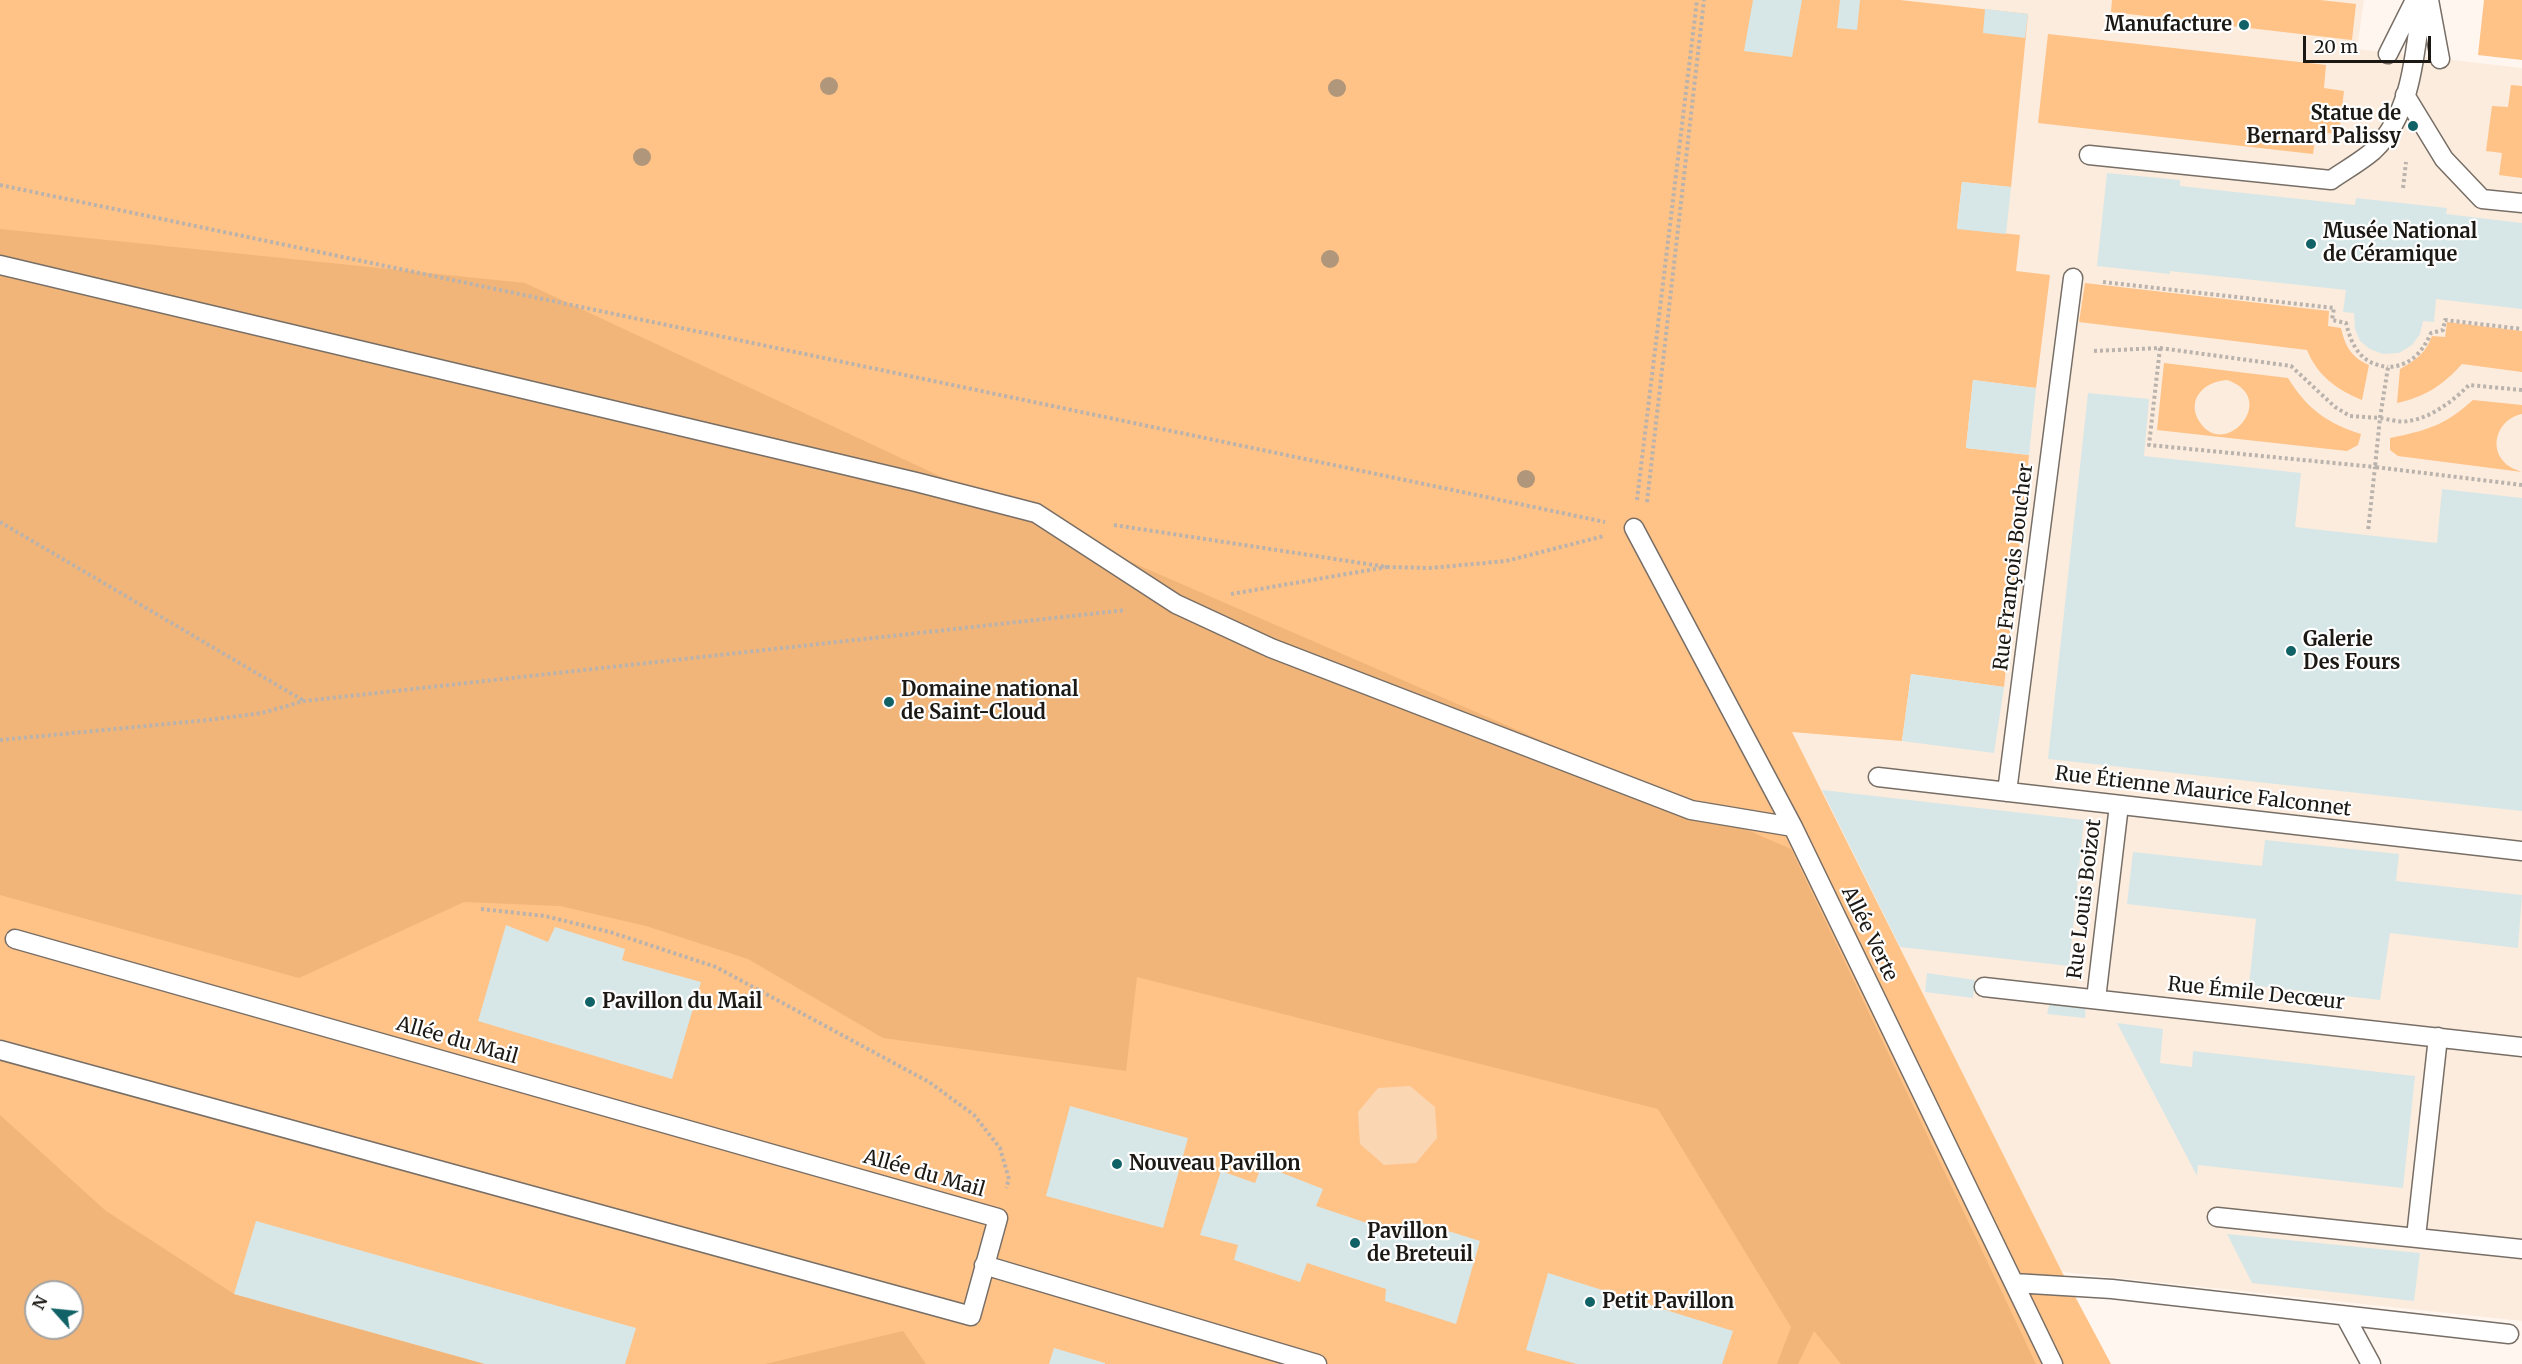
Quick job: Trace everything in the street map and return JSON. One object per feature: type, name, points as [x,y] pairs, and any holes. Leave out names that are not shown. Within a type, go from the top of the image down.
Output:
[{"type":"lane","points":[[2388,54],[2415,0]]},
{"type":"lane","points":[[2089,155],[2331,180],[2372,152],[2384,138],[2403,107],[2422,0]]},
{"type":"lane","points":[[2429,0],[2440,59]]},
{"type":"lane","points":[[2405,95],[2444,159],[2482,199],[2522,203]]},
{"type":"lane","points":[[0,265],[904,479],[1036,513],[1176,604],[1271,648],[1691,810],[1792,827]]},
{"type":"lane","name":"Rue François Boucher","points":[[2007,792],[2066,349],[2073,278]]},
{"type":"lane","name":"Allée Verte","points":[[1634,528],[1792,827],[2053,1364]]},
{"type":"lane","name":"Rue Étienne Maurice Falconnet","points":[[1878,777],[2522,851]]},
{"type":"lane","name":"Rue Louis Boizot","points":[[2096,999],[2119,805]]},
{"type":"lane","name":"Allée du Mail","points":[[0,1050],[972,1316],[998,1218],[15,939]]},
{"type":"lane","name":"Rue Émile Decœur","points":[[1984,987],[2522,1047]]},
{"type":"lane","points":[[2416,1237],[2438,1037]]},
{"type":"lane","points":[[2217,1217],[2522,1249]]},
{"type":"lane","points":[[984,1265],[1317,1364]]},
{"type":"lane","points":[[2014,1283],[2112,1289],[2509,1334]]},
{"type":"lane","points":[[2345,1316],[2371,1364]]},
{"type":"path","points":[[1634,528],[1697,0]]},
{"type":"path","points":[[0,185],[1644,530],[1704,0]]},
{"type":"path","points":[[2073,278],[2334,308],[2332,320],[2346,323],[2352,345],[2358,354],[2377,365],[2388,367],[2402,366],[2414,358],[2425,347],[2431,333],[2443,330],[2445,320],[2522,329]]},
{"type":"path","points":[[2160,348],[2149,445],[2374,467],[2522,485]]},
{"type":"path","points":[[2066,349],[2083,351],[2160,348],[2291,366],[2335,407],[2350,416],[2407,422],[2454,400],[2469,385],[2522,390]]},
{"type":"path","points":[[2368,531],[2388,367]]},
{"type":"path","points":[[0,522],[304,701]]},
{"type":"path","points":[[1106,524],[1387,567],[1430,568],[1506,561],[1634,528]]},
{"type":"path","points":[[0,740],[208,720],[262,713],[304,701],[1176,604],[1387,567]]},
{"type":"path","points":[[481,909],[544,916],[610,932],[716,967],[929,1082],[974,1115],[1000,1148],[1009,1179],[998,1218]]},
{"type":"shaded area","name":"Domaine national de Saint-Cloud","points":[[0,0],[1900,0],[2028,14],[2011,187],[1962,182],[1957,228],[2020,235],[2016,271],[2050,275],[2036,388],[1973,380],[1966,448],[2029,455],[2004,687],[1911,674],[1902,741],[1792,732],[2062,1272],[2111,1364],[0,1364]]},
{"type":"shaded area","points":[[1840,0],[2364,0],[2357,49],[2522,68],[2522,1321],[2062,1272],[1763,674]]},
{"type":"shaded area","points":[[2112,0],[2320,0],[2356,4],[2352,40],[2111,12]]},
{"type":"shaded area","points":[[2484,0],[2522,0],[2522,60],[2478,55]]},
{"type":"shaded area","points":[[2048,34],[2326,65],[2324,88],[2344,91],[2339,134],[2316,132],[2313,154],[2038,123]]},
{"type":"shaded area","points":[[2511,85],[2522,86],[2522,178],[2499,175],[2502,153],[2486,151],[2492,106],[2508,107]]},
{"type":"shaded area","points":[[0,229],[525,283],[1032,519],[1791,849],[2036,1364],[1841,1364],[1814,1331],[1798,1364],[1777,1364],[1791,1327],[1658,1109],[1137,977],[1126,1071],[883,1038],[748,959],[646,926],[560,906],[464,902],[299,978],[0,895]]},
{"type":"shaded area","points":[[2085,283],[2329,311],[2328,326],[2341,328],[2350,350],[2369,365],[2362,400],[2329,381],[2316,367],[2307,350],[2079,322]]},
{"type":"shaded area","points":[[2447,322],[2522,331],[2522,372],[2462,364],[2433,389],[2397,403],[2400,369],[2420,356],[2432,336],[2445,337]]},
{"type":"shaded area","points":[[2164,363],[2288,378],[2295,389],[2319,414],[2361,434],[2358,445],[2347,451],[2157,430]],"holes":[[[2227,380],[2242,389],[2249,400],[2248,412],[2243,423],[2233,431],[2222,434],[2210,432],[2199,421],[2196,413],[2196,399],[2200,393],[2212,384]]]},
{"type":"shaded area","points":[[2473,400],[2522,405],[2522,414],[2508,421],[2498,433],[2497,448],[2505,463],[2522,472],[2398,456],[2390,450],[2390,438],[2435,426],[2453,416]]},
{"type":"shaded area","points":[[1410,1086],[1435,1107],[1437,1138],[1416,1163],[1384,1165],[1360,1144],[1358,1112],[1378,1088]]},
{"type":"shaded area","points":[[0,1115],[106,1211],[234,1294],[485,1364],[0,1364]]},
{"type":"shaded area","points":[[903,1331],[926,1364],[765,1364]]},
{"type":"building","points":[[1753,0],[1802,0],[1792,57],[1744,51]]},
{"type":"building","points":[[1840,0],[1860,0],[1857,30],[1837,28]]},
{"type":"building","points":[[1985,9],[2028,14],[2025,38],[1983,33]]},
{"type":"building","name":"Musée National de Céramique","points":[[2107,173],[2180,180],[2180,186],[2355,205],[2356,198],[2447,208],[2446,214],[2522,223],[2522,309],[2436,299],[2434,322],[2423,321],[2420,334],[2412,345],[2399,353],[2383,354],[2370,349],[2360,341],[2355,329],[2354,313],[2343,312],[2346,290],[2170,271],[2170,274],[2097,266]]},
{"type":"building","points":[[1962,182],[2011,187],[2006,234],[1957,229]]},
{"type":"building","points":[[1973,380],[2036,388],[2029,455],[1966,448]]},
{"type":"building","name":"Galerie Des Fours","points":[[2088,393],[2149,399],[2144,456],[2301,473],[2295,527],[2437,543],[2442,489],[2522,498],[2522,811],[2048,759]]},
{"type":"building","points":[[1911,674],[2004,687],[1994,753],[1902,741]]},
{"type":"building","points":[[1822,790],[2084,820],[2069,966],[1900,947]]},
{"type":"building","points":[[2265,840],[2399,854],[2396,881],[2522,895],[2518,948],[2390,933],[2380,1000],[2249,985],[2256,919],[2127,904],[2133,852],[2262,866]]},
{"type":"building","name":"Pavillon du Mail","points":[[506,925],[548,942],[555,927],[625,949],[622,960],[701,982],[672,1079],[478,1021]]},
{"type":"building","points":[[1927,973],[1975,980],[1973,998],[1925,992]]},
{"type":"building","points":[[2050,1002],[2086,1005],[2085,1018],[2047,1014]]},
{"type":"building","points":[[2117,1023],[2163,1029],[2160,1063],[2192,1067],[2193,1051],[2415,1076],[2403,1188],[2198,1165],[2197,1176]]},
{"type":"building","name":"Nouveau Pavillon","points":[[1070,1106],[1188,1138],[1163,1228],[1046,1196]]},
{"type":"building","name":"Pavillon de Breteuil","points":[[1262,1165],[1323,1189],[1316,1206],[1409,1237],[1413,1220],[1480,1241],[1456,1324],[1385,1301],[1386,1289],[1307,1263],[1300,1282],[1234,1260],[1238,1245],[1200,1235],[1221,1171],[1255,1183]]},
{"type":"building","points":[[256,1221],[636,1328],[625,1364],[485,1364],[234,1294]]},
{"type":"building","points":[[2227,1234],[2420,1253],[2414,1301],[2252,1283]]},
{"type":"building","name":"Petit Pavillon","points":[[1548,1273],[1733,1331],[1722,1364],[1577,1364],[1526,1350]]},
{"type":"building","points":[[1054,1348],[1105,1363],[1105,1364],[1049,1364]]},
{"type":"place","name":"Manufacture","points":[[2244,25]]},
{"type":"place","name":"Statue de Bernard Palissy","points":[[2413,126]]},
{"type":"place","name":"Musée National de Céramique","points":[[2311,244]]},
{"type":"place","name":"Galerie Des Fours","points":[[2291,651]]},
{"type":"place","name":"Domaine national de Saint-Cloud","points":[[889,702]]},
{"type":"place","name":"Pavillon du Mail","points":[[590,1002]]},
{"type":"place","name":"Nouveau Pavillon","points":[[1117,1164]]},
{"type":"place","name":"Pavillon de Breteuil","points":[[1355,1243]]},
{"type":"place","name":"Petit Pavillon","points":[[1590,1302]]}]
